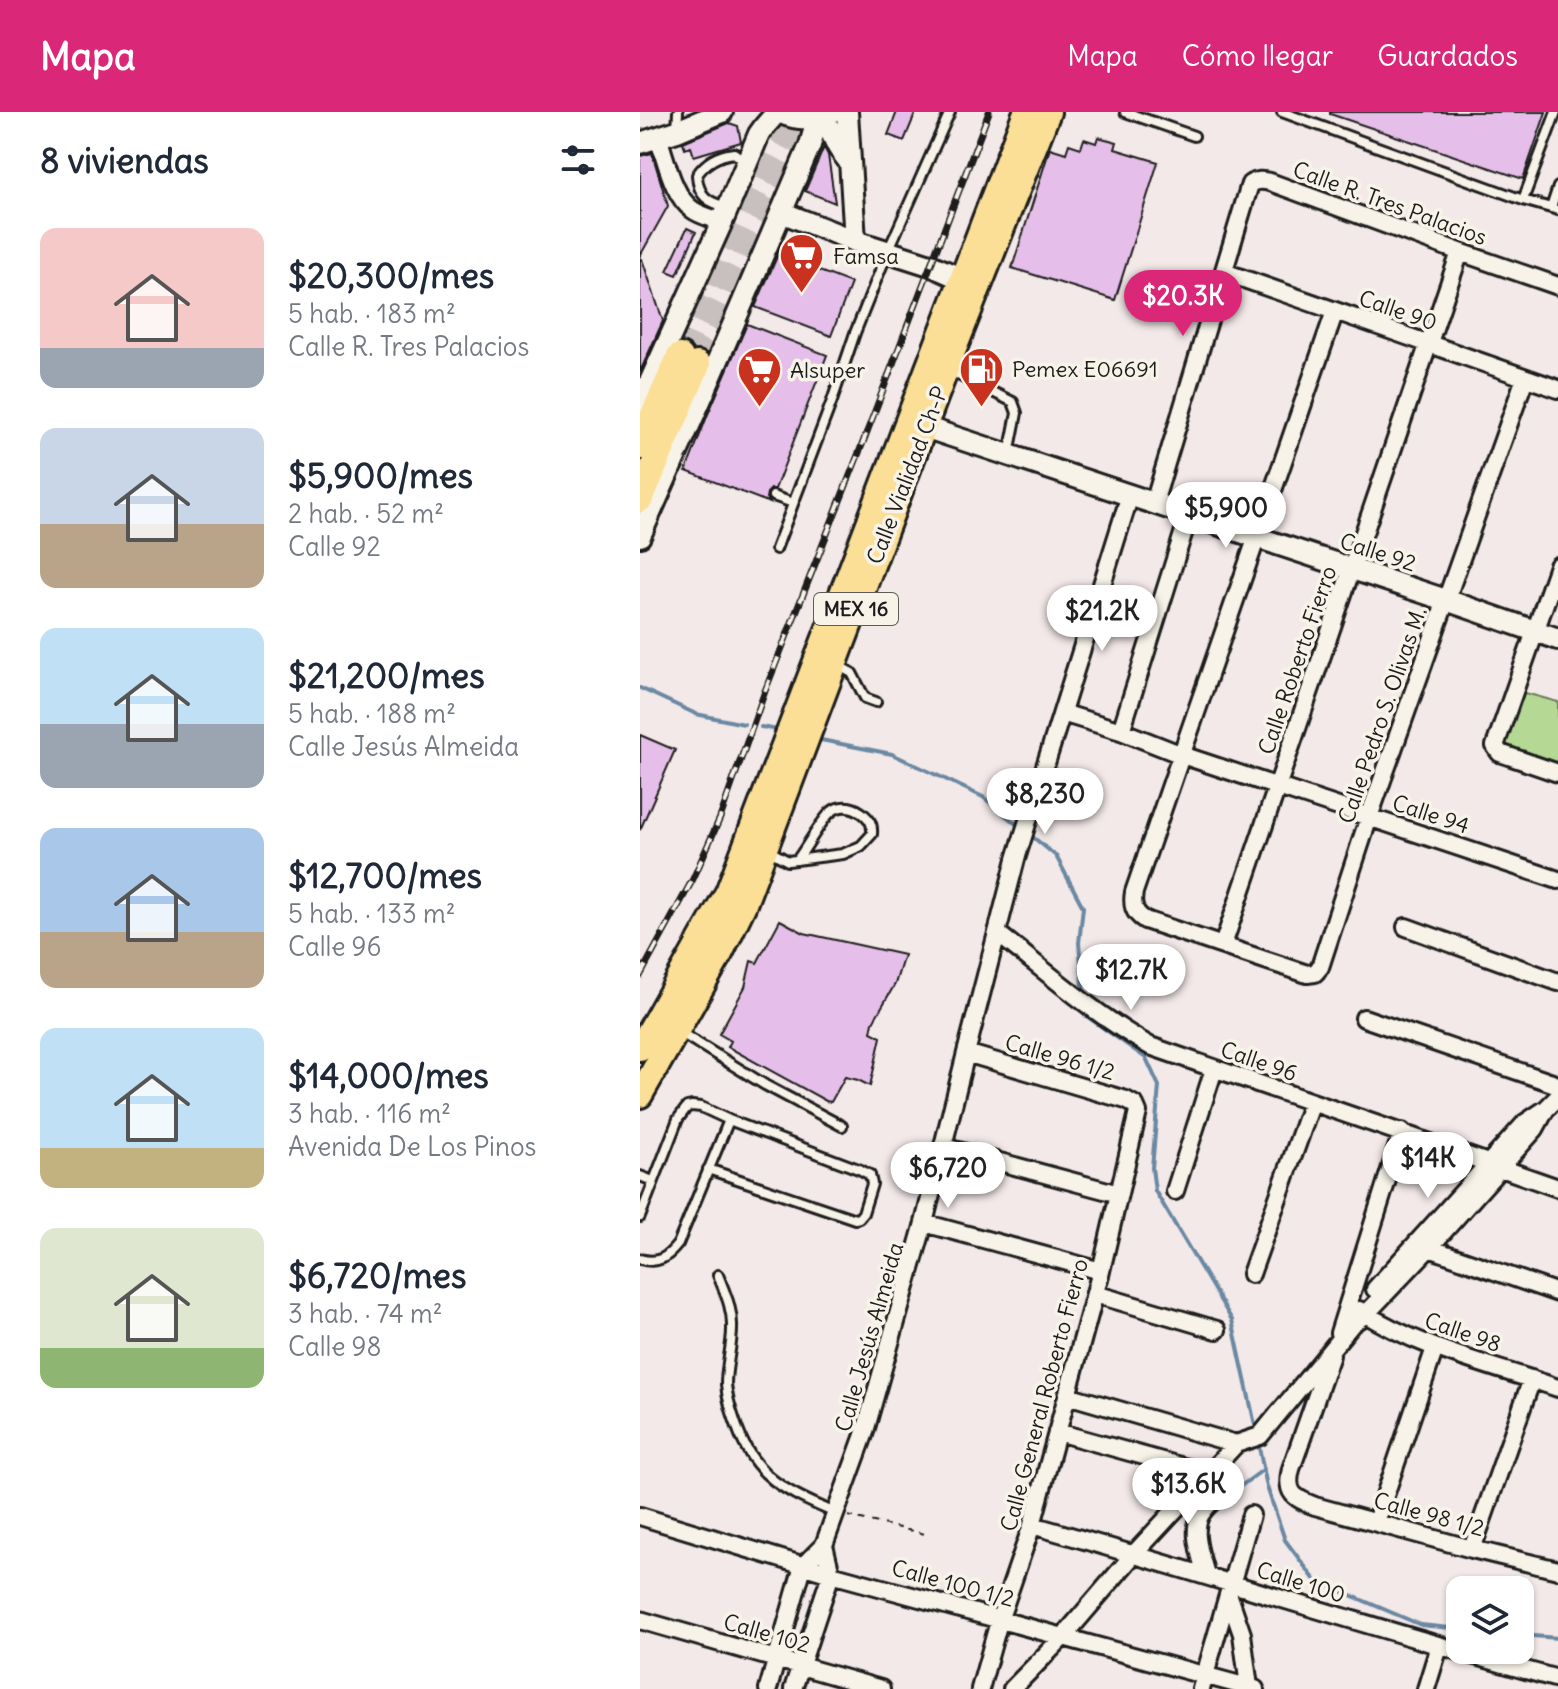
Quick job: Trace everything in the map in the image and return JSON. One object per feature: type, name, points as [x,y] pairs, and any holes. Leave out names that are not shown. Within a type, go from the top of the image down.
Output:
[{"type":"highway","points":[[640,446],[689,361],[640,499]]},
{"type":"main road","points":[[779,112],[795,117],[824,115]]},
{"type":"main road","name":"Calle Vialidad Ch-P","points":[[971,283],[1026,112]]},
{"type":"main road","name":"Calle Vialidad Ch-P","points":[[640,1048],[667,1024],[724,945],[744,904],[757,843],[938,367],[971,283],[1048,112]]},
{"type":"main road","name":"Calle Vialidad Ch-P","points":[[640,1095],[667,1024]]},
{"type":"street","points":[[722,112],[663,131],[674,183],[684,202],[695,211],[726,214]]},
{"type":"street","points":[[640,404],[759,134],[779,112]]},
{"type":"street","points":[[847,112],[855,241]]},
{"type":"street","points":[[824,115],[838,147],[850,163]]},
{"type":"street","points":[[640,536],[682,459],[781,212],[824,115]]},
{"type":"street","name":"Calle R. Tres Palacios","points":[[1154,503],[1250,184],[1258,180],[1270,182],[1558,286]]},
{"type":"street","points":[[781,212],[855,241],[930,265],[971,283]]},
{"type":"street","name":"Calle Roberto Fierro","points":[[1223,945],[1460,252]]},
{"type":"street","name":"Calle 90","points":[[1224,272],[1558,389]]},
{"type":"street","points":[[1223,945],[1138,916],[1134,908],[1134,892],[1335,311]]},
{"type":"street","name":"Calle Pedro S. Olivas M.","points":[[1223,945],[1311,975],[1320,967],[1369,817],[1525,378]]},
{"type":"street","name":"Calle 92","points":[[917,424],[1558,639]]},
{"type":"street","points":[[1062,713],[1130,495]]},
{"type":"street","points":[[1121,731],[1189,515]]},
{"type":"street","points":[[1558,566],[1495,746],[1500,753],[1558,773]]},
{"type":"street","name":"Calle 94","points":[[1062,713],[1558,880]]},
{"type":"street","name":"Calle Jesús Almeida","points":[[768,1689],[803,1566],[824,1545],[864,1435],[924,1223],[1016,859],[1062,713]]},
{"type":"street","points":[[1406,927],[1558,982]]},
{"type":"street","name":"Calle 96","points":[[997,933],[1091,1009],[1150,1046],[1558,1188]]},
{"type":"street","points":[[1364,1018],[1558,1085]]},
{"type":"street","name":"Calle 96 1/2","points":[[966,1053],[1126,1100],[1138,1109]]},
{"type":"street","points":[[1175,1191],[1214,1069]]},
{"type":"street","points":[[1251,1274],[1312,1102]]},
{"type":"street","points":[[1012,1689],[1063,1637],[1134,1554],[1236,1444],[1260,1436],[1356,1312],[1495,1165],[1535,1129],[1552,1103]]},
{"type":"street","name":"Calle General Roberto Fierro","points":[[980,1689],[1032,1525],[1095,1294],[1138,1109]]},
{"type":"street","points":[[1356,1312],[1402,1132]]},
{"type":"street","points":[[944,1147],[1119,1194]]},
{"type":"street","points":[[1356,1312],[1429,1248],[1495,1165]]},
{"type":"street","points":[[924,1223],[1101,1271]]},
{"type":"street","points":[[1429,1248],[1558,1293]]},
{"type":"street","points":[[1095,1294],[1217,1330]]},
{"type":"street","name":"Calle 98","points":[[1356,1312],[1435,1348],[1558,1388]]},
{"type":"street","name":"Calle 98 1/2","points":[[1335,1343],[1291,1469],[1291,1493],[1304,1502],[1558,1570]]},
{"type":"street","points":[[1376,1522],[1435,1348]]},
{"type":"street","points":[[1472,1549],[1532,1379]]},
{"type":"street","points":[[1067,1395],[1236,1444]]},
{"type":"street","points":[[1057,1432],[1209,1474]]},
{"type":"street","points":[[1206,1575],[1197,1523],[1205,1509],[1224,1492]]},
{"type":"street","points":[[1204,1682],[1251,1515]]},
{"type":"street","name":"Calle 100 1/2","points":[[640,1516],[831,1574],[1000,1618],[1204,1682],[1252,1688]]},
{"type":"street","name":"Calle 100","points":[[1032,1525],[1206,1575],[1230,1590],[1558,1679]]},
{"type":"street","points":[[793,1689],[831,1574],[824,1545]]},
{"type":"street","points":[[1230,1590],[1252,1688]]},
{"type":"street","name":"Calle 102","points":[[640,1620],[881,1689]]},
{"type":"street","points":[[1426,1689],[1439,1647]]},
{"type":"lane","points":[[776,549],[855,333],[950,112]]},
{"type":"lane","points":[[1125,112],[1194,136]]},
{"type":"lane","points":[[1282,112],[1555,209],[1558,187]]},
{"type":"lane","points":[[1523,200],[1556,115]]},
{"type":"lane","points":[[726,214],[700,193],[697,175],[707,162],[727,154],[737,155],[746,169]]},
{"type":"lane","points":[[938,367],[1013,402],[1017,413],[1009,455]]},
{"type":"lane","points":[[773,496],[793,503]]},
{"type":"lane","points":[[826,661],[852,673],[865,698],[876,702]]},
{"type":"lane","points":[[757,843],[788,861],[797,860],[843,854],[861,846],[872,834],[871,822],[846,806],[830,812],[797,860]]},
{"type":"lane","points":[[667,1024],[765,1085],[842,1126]]},
{"type":"lane","points":[[640,1217],[644,1194],[653,1181],[678,1119],[687,1107],[701,1107],[867,1173],[872,1184],[863,1213],[855,1219],[708,1169]]},
{"type":"lane","points":[[640,1259],[665,1259],[678,1244],[729,1120]]},
{"type":"lane","points":[[640,1176],[653,1181]]},
{"type":"lane","points":[[718,1275],[732,1314],[726,1386],[741,1440],[750,1458],[772,1480],[835,1513]]},
{"type":"path","points":[[835,1513],[925,1534]]},
{"type":"green space","points":[[1518,691],[1558,702],[1558,766],[1500,748]]},
{"type":"building","points":[[897,112],[916,112],[904,141],[888,135]]},
{"type":"building","points":[[1330,112],[1546,112],[1523,179]]},
{"type":"building","points":[[729,123],[738,126],[741,142],[694,156],[691,147],[685,149],[683,142]]},
{"type":"building","points":[[1098,137],[1117,142],[1115,149],[1158,162],[1115,300],[1012,268],[1050,148],[1066,153],[1069,144],[1081,148],[1084,139],[1096,143]]},
{"type":"building","points":[[824,147],[828,155],[835,203],[805,191]]},
{"type":"building","points":[[652,153],[668,206],[640,256],[640,156]]},
{"type":"building","points":[[687,228],[696,232],[677,275],[667,271]]},
{"type":"building","name":"Famsa","points":[[782,245],[810,257],[806,266],[851,283],[831,336],[755,307]]},
{"type":"building","points":[[640,259],[663,321],[640,372]]},
{"type":"building","name":"Alsuper","points":[[747,324],[827,355],[775,489],[767,493],[770,503],[686,471]]},
{"type":"building","points":[[640,735],[675,750],[640,830]]},
{"type":"building","points":[[780,920],[804,933],[904,955],[895,984],[873,1022],[871,1032],[881,1037],[870,1086],[845,1077],[831,1102],[728,1047],[731,1041],[719,1034],[745,987],[751,961],[757,963]]},
{"type":"waterway","points":[[640,688],[696,714],[744,724]]},
{"type":"waterway","points":[[761,727],[778,730]]},
{"type":"waterway","points":[[816,739],[892,754],[983,797],[1021,828]]},
{"type":"waterway","points":[[1028,833],[1056,856],[1083,907],[1079,943],[1084,996]]},
{"type":"waterway","points":[[1085,1009],[1085,1015],[1146,1058],[1159,1086],[1152,1168],[1155,1191],[1232,1320],[1257,1434]]},
{"type":"waterway","points":[[1258,1442],[1267,1487],[1285,1540],[1315,1580],[1421,1625],[1446,1628]]},
{"type":"waterway","points":[[1230,1494],[1264,1469]]},
{"type":"waterway","points":[[1534,1636],[1558,1638]]},
{"type":"tunnel","points":[[680,357],[789,112]]},
{"type":"tunnel","points":[[697,365],[809,112]]},
{"type":"railway","points":[[640,976],[693,879],[720,818],[765,691],[989,112]]},
{"type":"place","name":"Famsa","points":[[802,295]]},
{"type":"place","name":"Pemex E06691","points":[[981,408]]},
{"type":"place","name":"Alsuper","points":[[759,409]]}]
